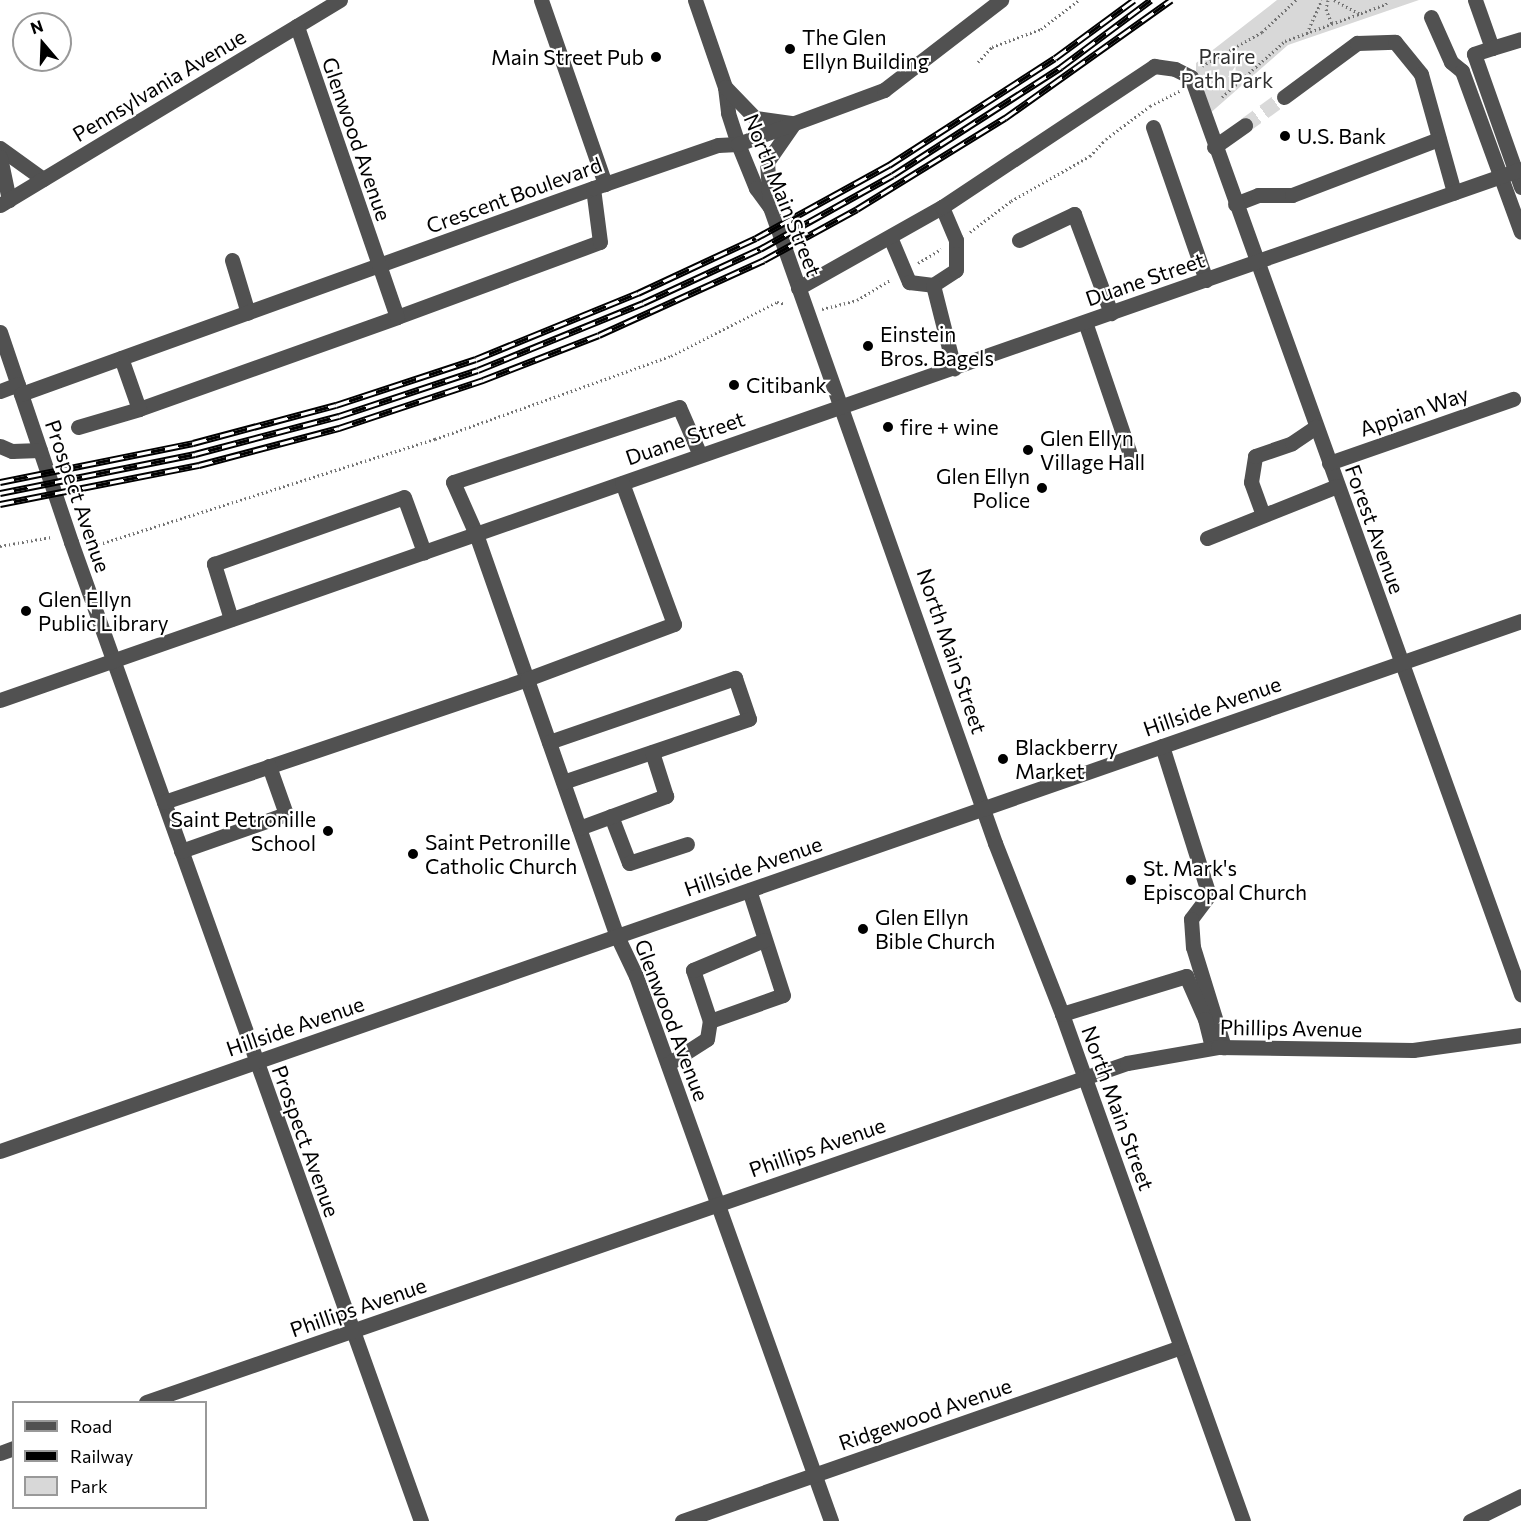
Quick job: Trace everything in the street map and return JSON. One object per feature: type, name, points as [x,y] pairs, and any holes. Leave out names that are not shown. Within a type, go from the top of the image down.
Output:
[{"type":"street","name":"Pennsylvania Avenue","points":[[4,202],[340,0]]},
{"type":"street","points":[[78,427],[139,409],[600,242],[599,186],[541,0]]},
{"type":"street","name":"North Main Street","points":[[695,0],[725,87],[728,113],[738,144],[756,188],[770,207],[983,808],[1085,1077],[1243,1521]]},
{"type":"street","name":"Crescent Boulevard","points":[[0,391],[19,389],[121,358],[599,186],[718,145],[738,144],[884,90],[1001,0]]},
{"type":"street","points":[[1476,0],[1492,48]]},
{"type":"street","points":[[1431,17],[1451,62],[1462,71],[1521,188]]},
{"type":"street","name":"Glenwood Avenue","points":[[297,26],[397,317]]},
{"type":"street","points":[[1521,39],[1474,54],[1512,172],[1521,232]]},
{"type":"street","points":[[1284,97],[1357,43],[1395,42],[1421,74],[1454,192]]},
{"type":"street","points":[[798,288],[942,207],[1154,66],[1175,69],[1191,77]]},
{"type":"street","name":"Forest Avenue","points":[[1191,77],[1234,204],[1521,994]]},
{"type":"street","points":[[725,87],[755,118],[794,123],[767,162],[770,207]]},
{"type":"street","points":[[1214,147],[1245,126]]},
{"type":"street","points":[[1153,127],[1206,280]]},
{"type":"street","points":[[1234,204],[1258,195],[1292,195],[1439,139]]},
{"type":"street","points":[[0,148],[43,179]]},
{"type":"street","points":[[0,157],[4,202]]},
{"type":"street","name":"Duane Street","points":[[0,700],[1512,172]]},
{"type":"street","points":[[890,237],[909,282],[933,285],[956,270],[956,240],[942,207]]},
{"type":"street","points":[[1019,240],[1074,214],[1111,313]]},
{"type":"street","points":[[232,260],[248,313]]},
{"type":"street","points":[[933,285],[954,368]]},
{"type":"street","points":[[1085,322],[1130,454]]},
{"type":"street","name":"Prospect Avenue","points":[[0,332],[181,851],[421,1521]]},
{"type":"street","points":[[121,358],[139,409]]},
{"type":"street","name":"Appian Way","points":[[1329,463],[1513,399]]},
{"type":"street","name":"Glenwood Avenue","points":[[700,455],[679,407],[453,482],[476,534],[617,936],[636,976],[831,1521]]},
{"type":"street","points":[[1263,515],[1251,482],[1255,456],[1292,443],[1316,427]]},
{"type":"street","points":[[2,450],[40,450]]},
{"type":"street","points":[[164,802],[527,679],[674,624],[622,483]]},
{"type":"street","points":[[1207,538],[1337,486]]},
{"type":"street","points":[[231,619],[214,564],[404,497],[424,552]]},
{"type":"street","name":"Hillside Avenue","points":[[0,1151],[1521,621]]},
{"type":"street","points":[[549,742],[735,678],[750,719],[563,782]]},
{"type":"street","points":[[1162,746],[1209,895],[1191,919],[1193,947],[1218,1047]]},
{"type":"street","points":[[579,828],[666,796],[652,752]]},
{"type":"street","points":[[181,851],[286,814],[269,766]]},
{"type":"street","points":[[611,816],[629,863],[687,844]]},
{"type":"street","points":[[710,1021],[783,995],[749,890]]},
{"type":"street","points":[[668,1064],[706,1039],[710,1021],[693,970],[764,940]]},
{"type":"street","points":[[1062,1014],[1104,998],[1186,976],[1218,1047]]},
{"type":"street","name":"Phillips Avenue","points":[[149,1401],[1085,1077],[1161,1054],[1218,1047],[1413,1050],[1521,1035]]},
{"type":"street","name":"Ridgewood Avenue","points":[[682,1521],[1181,1347]]},
{"type":"street","points":[[1470,1521],[1521,1496]]},
{"type":"path","points":[[978,62],[992,47],[1041,29],[1079,0]]},
{"type":"path","points":[[822,309],[857,300],[956,240],[1011,201],[1090,156],[1141,112],[1178,92],[1209,59],[1262,32],[1296,0]]},
{"type":"path","points":[[1307,33],[1322,0]]},
{"type":"path","points":[[1328,0],[1326,9],[1332,24]]},
{"type":"path","points":[[1334,0],[1360,14]]},
{"type":"path","points":[[1222,97],[1285,41],[1386,4],[1388,0]]},
{"type":"path","points":[[92,547],[369,461],[671,356],[777,302]]},
{"type":"path","points":[[0,546],[50,537]]},
{"type":"green space","name":"Praire Path Park","points":[[1277,0],[1419,0],[1288,45],[1208,115],[1196,78],[1196,63]]},
{"type":"tunnel","points":[[1245,125],[1284,97]]},
{"type":"railway","points":[[0,482],[193,443],[336,405],[476,359],[638,293],[756,238],[889,165],[1055,58],[1134,0]]},
{"type":"railway","points":[[0,493],[195,454],[339,416],[478,370],[643,303],[760,249],[893,175],[1061,67],[1151,0]]},
{"type":"railway","points":[[0,504],[199,465],[339,428],[483,380],[599,335],[764,260],[857,209],[1005,118],[1171,0]]},
{"type":"place","name":"The Glen Ellyn Building","points":[[790,49]]},
{"type":"place","name":"Main Street Pub","points":[[656,57]]},
{"type":"place","name":"U.S. Bank","points":[[1285,136]]},
{"type":"place","name":"Einstein Bros. Bagels","points":[[868,346]]},
{"type":"place","name":"Citibank","points":[[734,385]]},
{"type":"place","name":"fire + wine","points":[[888,427]]},
{"type":"place","name":"Glen Ellyn Village Hall","points":[[1028,450]]},
{"type":"place","name":"Glen Ellyn Police","points":[[1042,488]]},
{"type":"place","name":"Glen Ellyn Public Library","points":[[26,611]]},
{"type":"place","name":"Blackberry Market","points":[[1003,759]]},
{"type":"place","name":"Saint Petronille School","points":[[328,831]]},
{"type":"place","name":"Saint Petronille Catholic Church","points":[[413,854]]},
{"type":"place","name":"St. Mark's Episcopal Church","points":[[1131,880]]},
{"type":"place","name":"Glen Ellyn Bible Church","points":[[863,929]]}]
